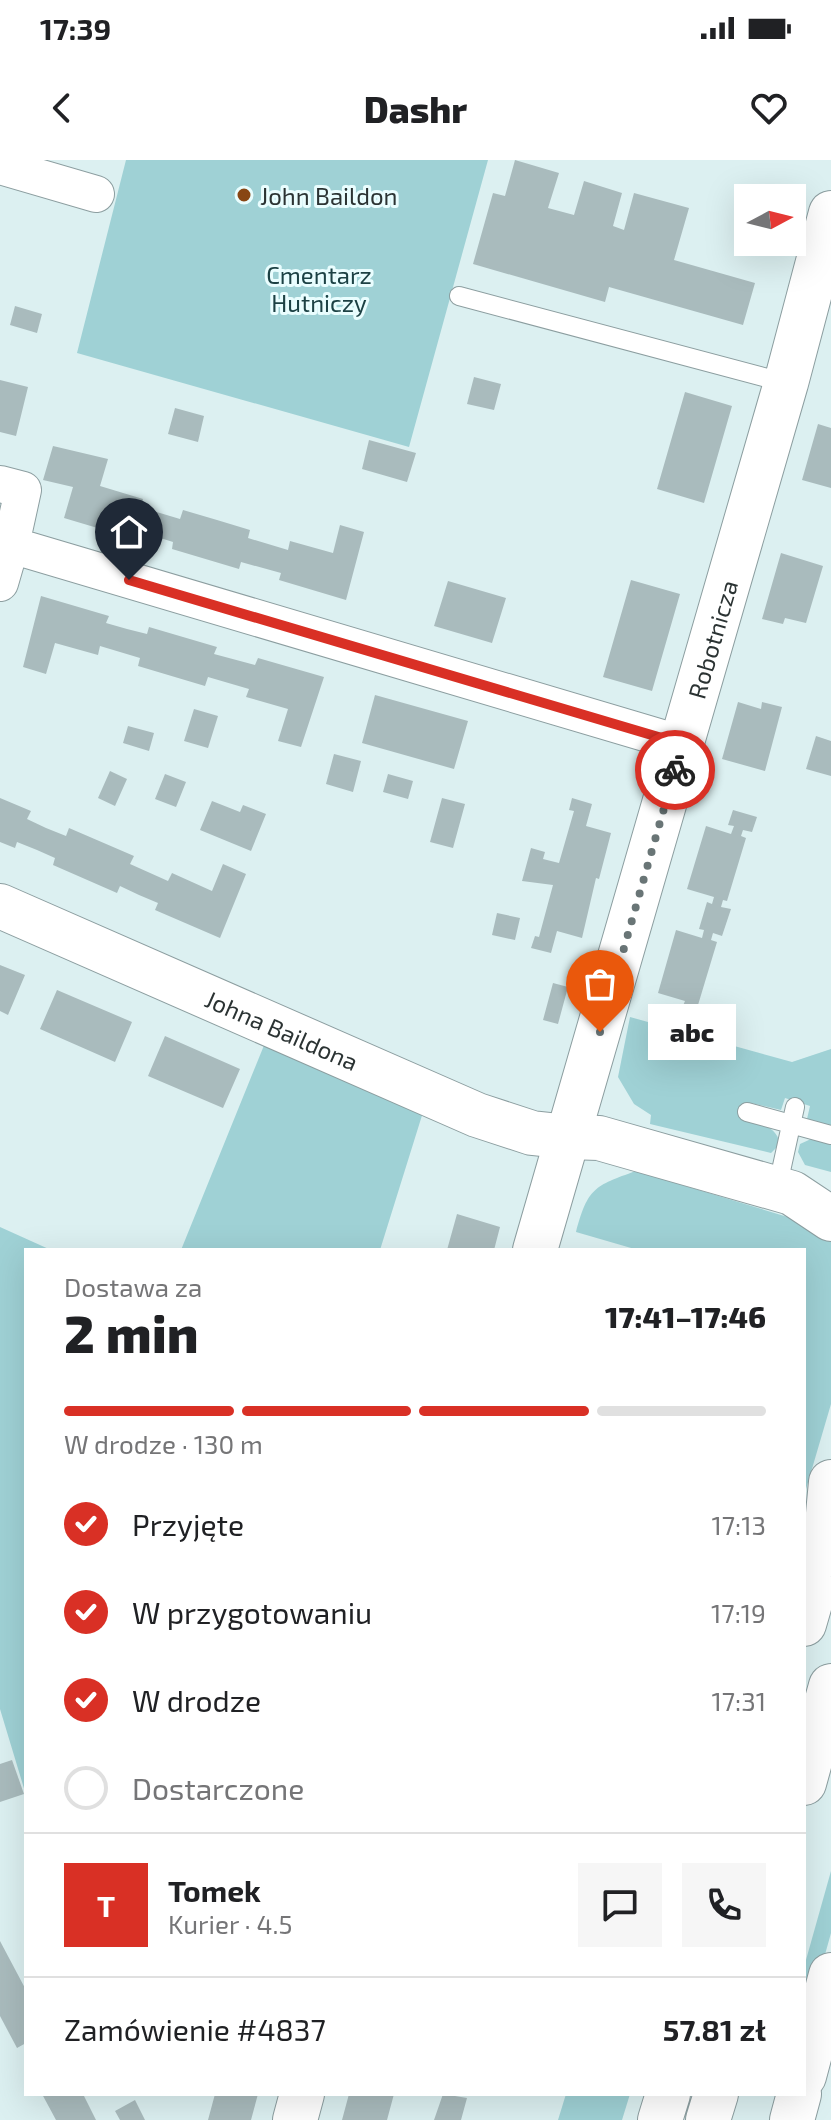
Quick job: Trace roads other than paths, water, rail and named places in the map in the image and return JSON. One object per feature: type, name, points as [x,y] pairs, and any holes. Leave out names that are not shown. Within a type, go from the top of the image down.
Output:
[{"type":"street","points":[[0,166],[96,194]]},
{"type":"street","name":"Robotnicza","points":[[536,1248],[786,383],[831,213]]},
{"type":"street","points":[[0,484],[23,490],[0,583]]},
{"type":"street","points":[[11,545],[682,744]]},
{"type":"street","name":"Johna Baildona","points":[[0,906],[477,1115],[532,1133],[599,1138],[800,1191],[831,1219]]},
{"type":"street","points":[[806,1617],[827,1543],[831,1482]]},
{"type":"street","points":[[806,1776],[831,1686]]},
{"type":"street","points":[[806,2069],[831,1975]]},
{"type":"street","points":[[295,2120],[301,2096]]},
{"type":"street","points":[[660,2120],[667,2096]]},
{"type":"street","points":[[708,2120],[715,2096]]},
{"type":"street","points":[[792,2120],[798,2096]]},
{"type":"lane","points":[[459,296],[786,383]]},
{"type":"lane","points":[[747,1112],[793,1116],[831,1135]]},
{"type":"lane","points":[[793,1116],[800,1191]]},
{"type":"place","name":"John Baildon","points":[[244,195]]},
{"type":"place","name":"abc","points":[[600,1032]]},
{"type":"park label","name":"Cmentarz Hutniczy","points":[[319,288]]}]
